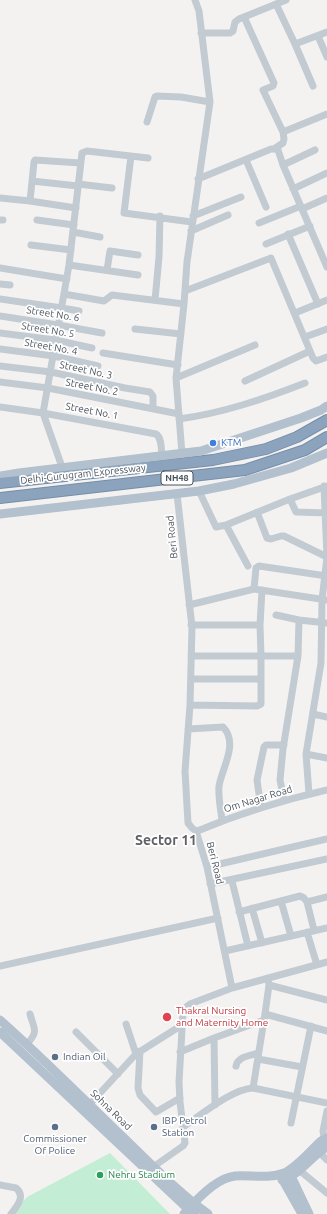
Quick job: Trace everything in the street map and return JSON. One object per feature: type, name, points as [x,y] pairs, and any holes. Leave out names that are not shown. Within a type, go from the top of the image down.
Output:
[{"type":"highway","name":"Delhi-Gurugram Expressway","points":[[0,483],[213,460],[266,449],[297,437],[327,420]]},
{"type":"highway","name":"Delhi-Gurugram Expressway","points":[[0,498],[245,470],[304,450],[327,437]]},
{"type":"highway","points":[[0,501],[20,496]]},
{"type":"main road","points":[[0,476],[62,467],[201,451],[301,418],[327,406]]},
{"type":"main road","points":[[0,514],[199,491],[234,484],[291,468],[327,454]]},
{"type":"main road","points":[[19,473],[38,479]]},
{"type":"main road","name":"Sohna Road","points":[[0,1020],[90,1104],[112,1132],[192,1210],[208,1214]]},
{"type":"main road","name":"Sohna Road","points":[[0,1032],[153,1167],[192,1210]]},
{"type":"main road","points":[[192,1210],[219,1188],[239,1179],[271,1181],[298,1170],[325,1144]]},
{"type":"main road","points":[[285,1175],[325,1144]]},
{"type":"main road","points":[[285,1175],[305,1213]]},
{"type":"street","points":[[182,454],[176,378],[187,262],[210,102],[199,11],[195,0]]},
{"type":"street","points":[[202,33],[230,33],[233,31],[235,22],[286,0]]},
{"type":"street","points":[[276,4],[313,86]]},
{"type":"street","points":[[198,179],[246,160],[283,143],[283,132],[263,90],[274,86],[274,83],[244,17]]},
{"type":"street","points":[[295,44],[327,32]]},
{"type":"street","points":[[318,36],[327,57]]},
{"type":"street","points":[[147,122],[152,103],[157,96],[181,97],[210,102]]},
{"type":"street","points":[[283,132],[327,114]]},
{"type":"street","points":[[274,148],[278,150],[327,267]]},
{"type":"street","points":[[283,165],[315,150]]},
{"type":"street","points":[[62,467],[43,413],[69,265],[82,152],[148,158]]},
{"type":"street","points":[[131,156],[124,213],[193,219],[241,197]]},
{"type":"street","points":[[30,201],[34,162],[36,160],[80,163]]},
{"type":"street","points":[[246,160],[266,207]]},
{"type":"street","points":[[293,188],[327,173]]},
{"type":"street","points":[[32,181],[112,188]]},
{"type":"street","points":[[0,198],[76,208]]},
{"type":"street","points":[[259,223],[327,198]]},
{"type":"street","points":[[191,231],[228,215]]},
{"type":"street","points":[[155,300],[159,257],[160,216]]},
{"type":"street","points":[[37,220],[74,228],[100,237]]},
{"type":"street","points":[[266,244],[310,226]]},
{"type":"street","points":[[288,234],[318,304]]},
{"type":"street","points":[[31,245],[71,250]]},
{"type":"street","points":[[107,270],[110,251],[138,255]]},
{"type":"street","points":[[185,291],[270,258],[315,360],[320,360],[327,357]]},
{"type":"street","points":[[69,265],[138,275]]},
{"type":"street","points":[[0,268],[66,279]]},
{"type":"street","points":[[0,284],[10,285]]},
{"type":"street","points":[[64,294],[104,301],[112,294],[184,304]]},
{"type":"street","points":[[0,299],[79,311]]},
{"type":"street","points":[[295,314],[327,300]]},
{"type":"street","name":"Street No. 6","points":[[0,316],[102,333]]},
{"type":"street","points":[[135,328],[181,334]]},
{"type":"street","points":[[306,337],[327,329]]},
{"type":"street","name":"Street No. 5","points":[[0,333],[55,340],[92,348]]},
{"type":"street","points":[[176,378],[255,345]]},
{"type":"street","name":"Street No. 4","points":[[0,349],[54,356],[98,366]]},
{"type":"street","points":[[245,381],[310,351]]},
{"type":"street","points":[[103,353],[178,365]]},
{"type":"street","name":"Street No. 3","points":[[0,366],[51,372],[150,392],[153,396],[153,409]]},
{"type":"street","name":"Street No. 2","points":[[0,382],[48,388],[153,409],[179,416],[206,415],[272,396],[305,383]]},
{"type":"street","name":"Street No. 1","points":[[0,407],[43,413],[156,434],[160,440],[162,456]]},
{"type":"street","points":[[0,472],[19,473]]},
{"type":"street","points":[[199,491],[215,526],[218,527],[325,486],[327,557],[324,600],[324,663],[306,754],[309,794]]},
{"type":"street","name":"Beri Road","points":[[177,494],[191,625],[190,705],[185,771],[188,823],[196,830],[207,867],[232,988]]},
{"type":"street","points":[[290,499],[296,512],[326,513]]},
{"type":"street","points":[[257,512],[267,538],[271,539],[284,536],[327,557]]},
{"type":"street","points":[[226,525],[248,566]]},
{"type":"street","points":[[254,589],[256,568],[259,566],[326,576]]},
{"type":"street","points":[[189,605],[254,589],[324,600]]},
{"type":"street","points":[[190,705],[260,705],[260,625],[262,590]]},
{"type":"street","points":[[276,615],[324,623]]},
{"type":"street","points":[[284,800],[280,780],[298,656],[299,620]]},
{"type":"street","points":[[191,625],[260,625]]},
{"type":"street","points":[[191,656],[298,656]]},
{"type":"street","points":[[191,679],[261,679]]},
{"type":"street","points":[[313,714],[327,717]]},
{"type":"street","points":[[188,729],[223,727],[227,730],[229,736],[229,747],[226,765],[219,785],[222,821]]},
{"type":"street","points":[[261,808],[258,780],[264,747],[266,745],[284,745]]},
{"type":"street","points":[[306,754],[327,758]]},
{"type":"street","name":"Om Nagar Road","points":[[196,830],[200,830],[284,800],[327,790]]},
{"type":"street","points":[[207,867],[327,839]]},
{"type":"street","points":[[210,884],[232,881],[327,859]]},
{"type":"street","points":[[232,881],[248,946]]},
{"type":"street","points":[[239,912],[300,896],[304,898],[307,902],[317,965]]},
{"type":"street","points":[[307,902],[327,897]]},
{"type":"street","points":[[282,901],[291,936]]},
{"type":"street","points":[[252,908],[262,943]]},
{"type":"street","points":[[0,966],[218,918]]},
{"type":"street","points":[[225,951],[327,928]]},
{"type":"street","points":[[153,1167],[184,1146],[185,1143],[180,1098],[180,1052],[183,1012],[186,1007],[190,1004],[232,988],[268,982],[327,962]]},
{"type":"street","points":[[268,982],[327,1000]]},
{"type":"street","points":[[253,1088],[265,1017],[268,982]]},
{"type":"street","points":[[27,1044],[34,1037],[35,1032],[30,1014]]},
{"type":"street","points":[[180,1052],[265,1017],[311,1026],[327,1031]]},
{"type":"street","points":[[126,1024],[138,1052],[138,1088],[140,1095],[156,1112],[180,1098]]},
{"type":"street","points":[[90,1104],[138,1052],[182,1026]]},
{"type":"street","points":[[291,1123],[311,1026]]},
{"type":"street","points":[[76,1032],[118,1074]]},
{"type":"street","points":[[214,1038],[215,1105]]},
{"type":"street","points":[[236,1066],[240,1059],[258,1056],[302,1067]]},
{"type":"street","points":[[183,1127],[215,1105],[241,1090],[253,1088],[327,1103]]},
{"type":"street","points":[[327,1111],[323,1131],[327,1160]]},
{"type":"street","points":[[298,1170],[327,1193]]},
{"type":"street","points":[[0,1185],[16,1188],[20,1192],[20,1202],[11,1214]]},
{"type":"green space","name":"Nehru Stadium","points":[[110,1153],[170,1214],[11,1214],[27,1197]]},
{"type":"place","name":"KTM","points":[[213,443]]},
{"type":"place","name":"Thakral Nursing and Maternity Home","points":[[167,1017]]},
{"type":"place","name":"Indian Oil","points":[[55,1057]]},
{"type":"place","name":"Commissioner Of Police","points":[[55,1127]]},
{"type":"place","name":"IBP Petrol Station","points":[[154,1127]]},
{"type":"place","name":"Nehru Stadium","points":[[100,1175]]},
{"type":"district","name":"Sector 11","points":[[166,840]]}]
